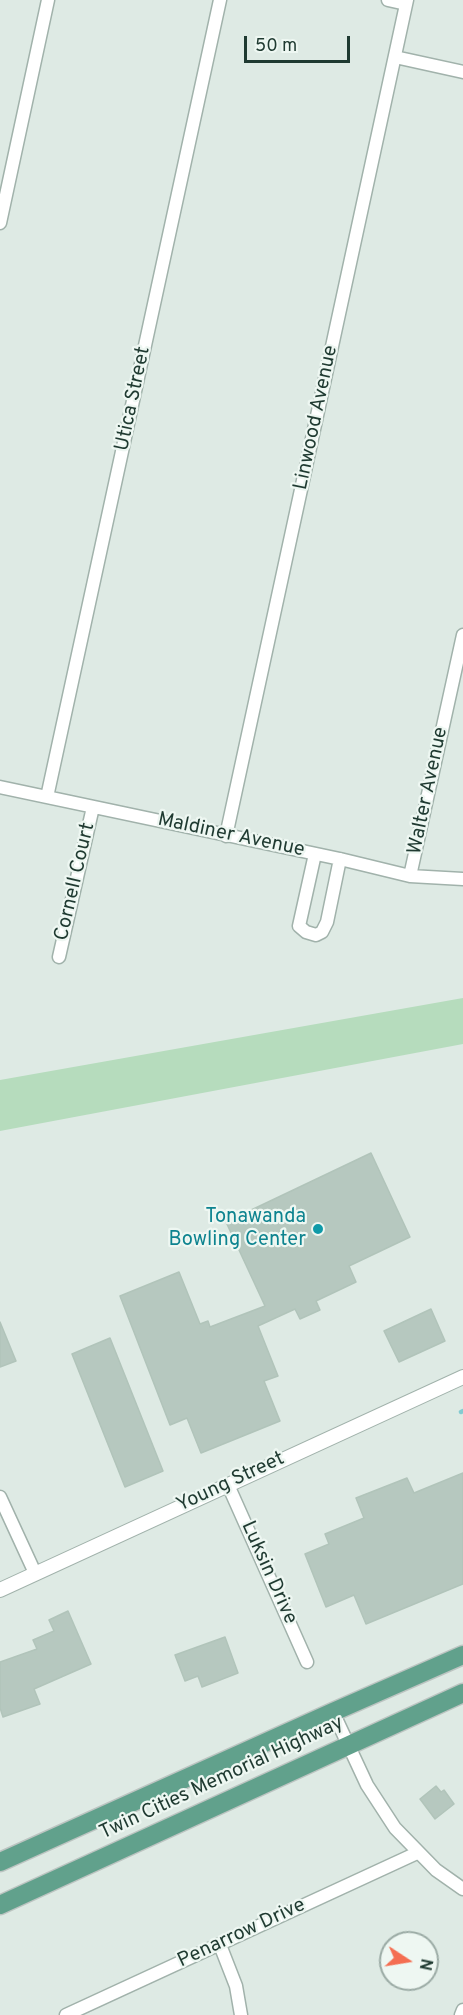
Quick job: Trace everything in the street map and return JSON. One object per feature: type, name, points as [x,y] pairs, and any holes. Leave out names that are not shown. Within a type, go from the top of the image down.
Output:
[{"type":"main road","name":"Twin Cities Memorial Highway","points":[[0,1862],[463,1655]]},
{"type":"main road","name":"Twin Cities Memorial Highway","points":[[0,1905],[463,1693]]},
{"type":"street","points":[[0,223],[48,0]]},
{"type":"street","name":"Utica Street","points":[[47,797],[220,0]]},
{"type":"street","points":[[388,0],[407,2]]},
{"type":"street","name":"Linwood Avenue","points":[[226,836],[407,2]]},
{"type":"street","points":[[395,57],[463,72]]},
{"type":"street","name":"Walter Avenue","points":[[410,876],[463,635]]},
{"type":"street","name":"Maldiner Avenue","points":[[0,787],[410,876],[463,879]]},
{"type":"street","name":"Cornell Court","points":[[58,957],[93,807]]},
{"type":"street","points":[[315,854],[299,926],[306,932],[316,935],[322,932],[327,922],[340,859]]},
{"type":"street","name":"Young Street","points":[[0,1590],[463,1377]]},
{"type":"street","name":"Luksin Drive","points":[[228,1485],[307,1662]]},
{"type":"street","points":[[0,1497],[35,1573]]},
{"type":"street","points":[[333,1712],[375,1799],[394,1828],[436,1870],[463,1889]]},
{"type":"street","name":"Penarrow Drive","points":[[66,2015],[417,1853]]},
{"type":"street","points":[[220,1945],[236,1986],[241,2015]]},
{"type":"street","points":[[461,2015],[463,2010]]},
{"type":"green space","points":[[463,998],[463,1044],[0,1131],[0,1080]]},
{"type":"building","points":[[371,1153],[410,1237],[349,1266],[356,1282],[316,1301],[320,1310],[300,1319],[295,1309],[258,1326],[278,1376],[264,1381],[280,1421],[201,1453],[187,1418],[170,1425],[120,1296],[179,1272],[200,1324],[208,1321],[210,1327],[265,1306],[226,1222]]},
{"type":"building","points":[[431,1309],[445,1341],[399,1362],[384,1331]]},
{"type":"building","points":[[0,1322],[16,1361],[0,1367]]},
{"type":"building","points":[[110,1338],[163,1471],[125,1487],[72,1354]]},
{"type":"building","points":[[463,1473],[463,1584],[366,1624],[354,1595],[326,1607],[305,1554],[329,1544],[325,1534],[364,1518],[356,1498],[407,1478],[414,1493]]},
{"type":"building","points":[[68,1611],[91,1664],[34,1689],[40,1704],[3,1717],[0,1708],[0,1662],[37,1649],[33,1640],[54,1631],[49,1620]]},
{"type":"building","points":[[225,1637],[238,1673],[202,1687],[198,1676],[185,1681],[175,1655]]},
{"type":"building","points":[[436,1786],[441,1792],[444,1790],[454,1804],[435,1819],[420,1799]]},
{"type":"place","name":"Tonawanda Bowling Center","points":[[318,1229]]}]
